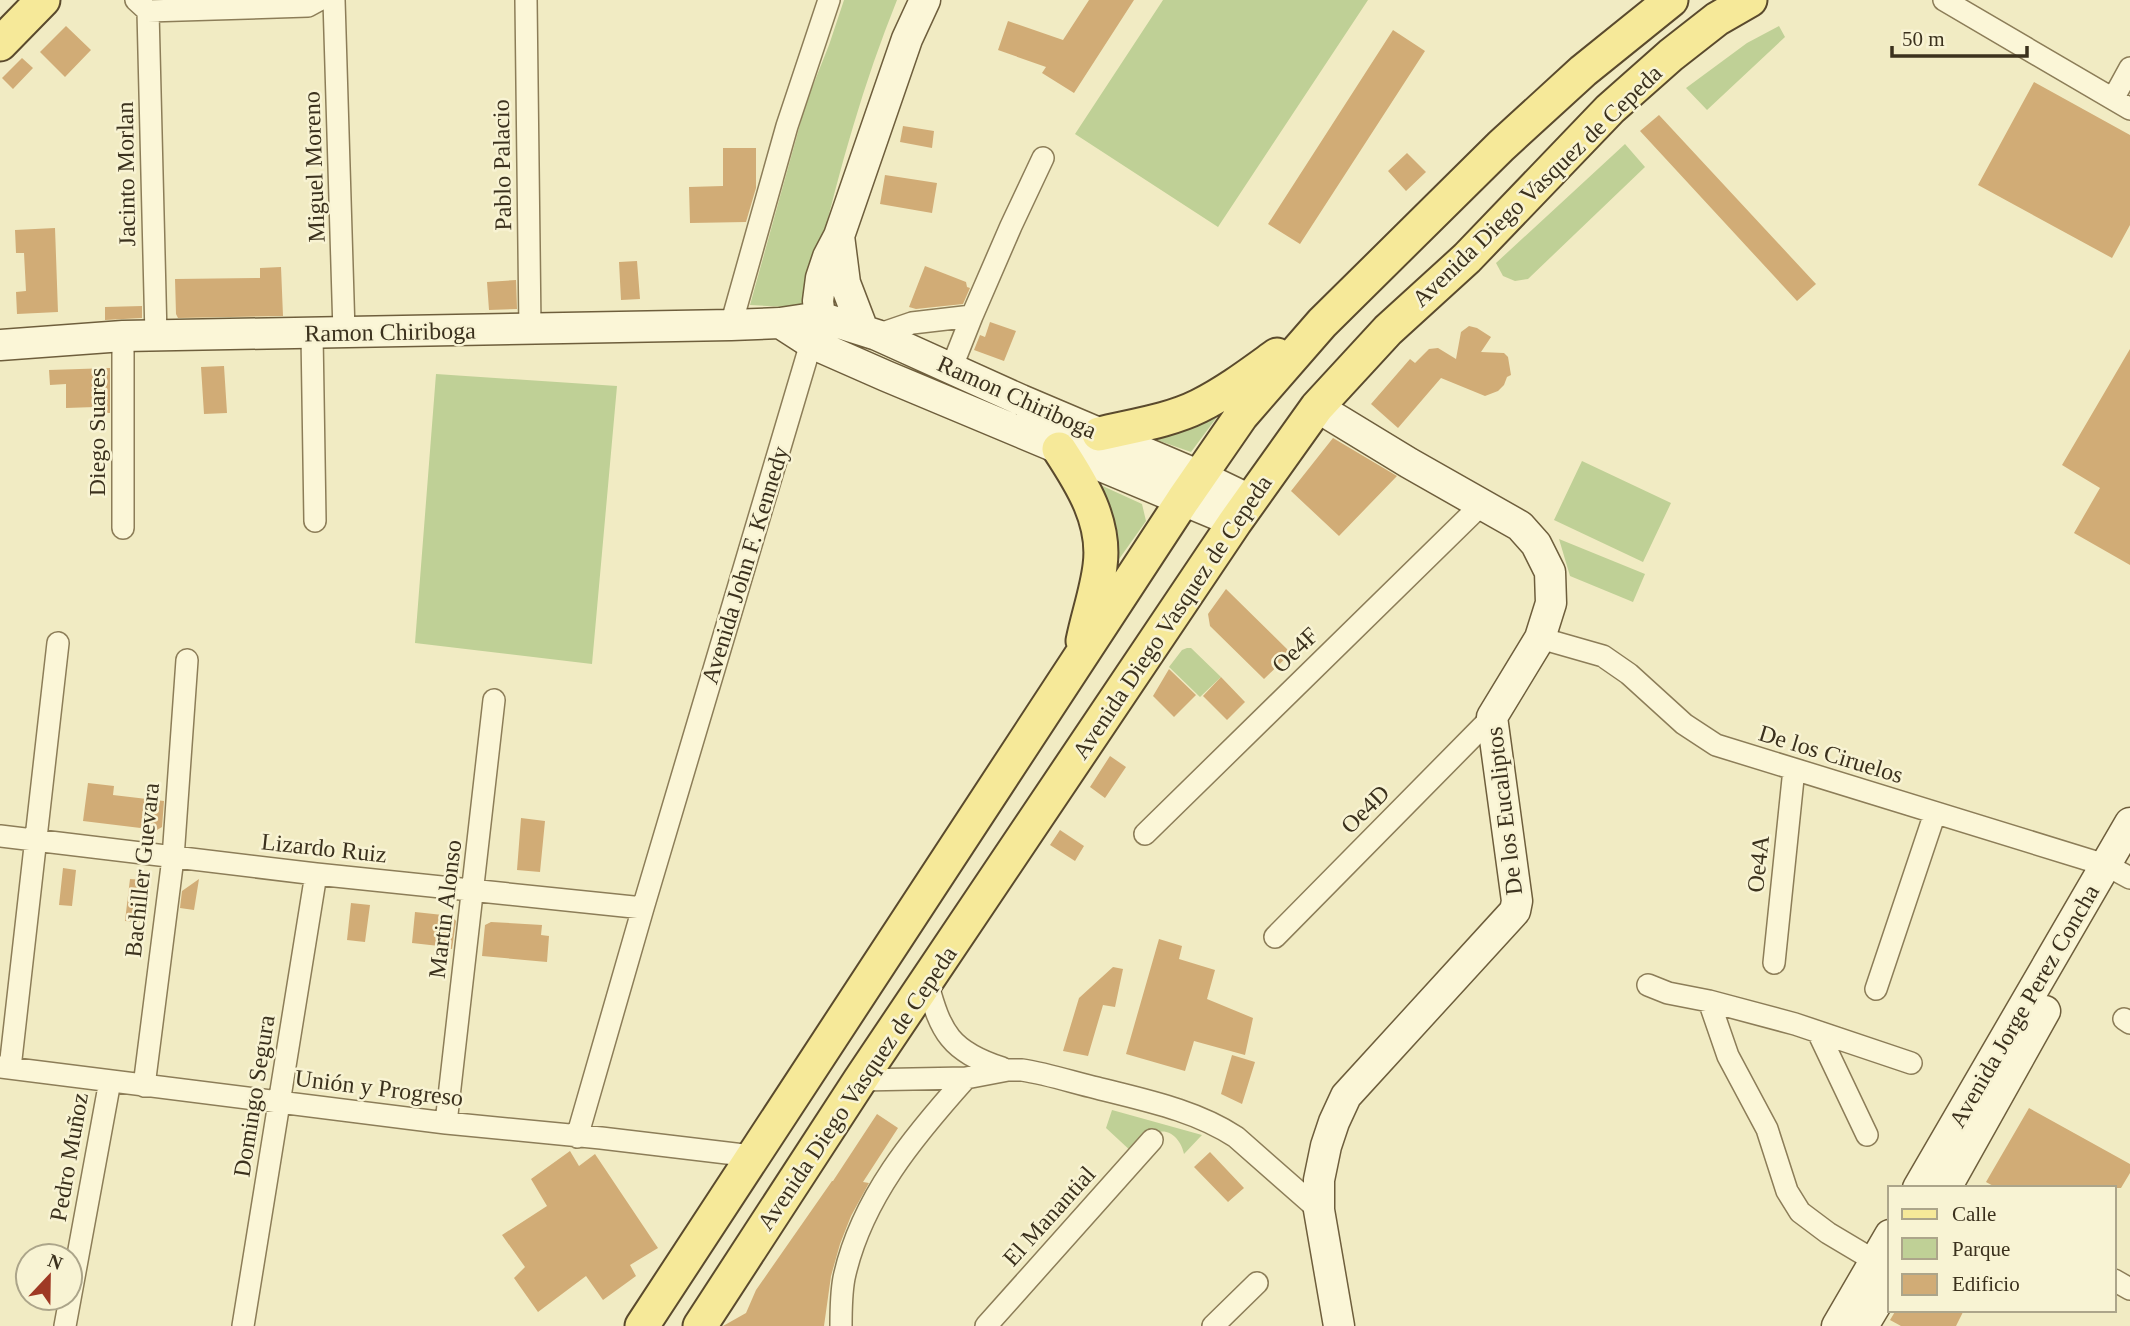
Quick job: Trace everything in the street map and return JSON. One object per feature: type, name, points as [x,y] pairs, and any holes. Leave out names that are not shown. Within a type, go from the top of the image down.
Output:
[{"type":"main road","points":[[0,44],[43,0]]},
{"type":"main road","name":"Avenida Diego Vasquez de Cepeda","points":[[642,1326],[1192,488],[1249,407],[1322,323],[1511,137],[1583,71],[1671,0]]},
{"type":"main road","name":"Avenida Diego Vasquez de Cepeda","points":[[701,1326],[860,1080],[1242,511],[1317,407],[1388,330],[1467,258],[1611,109],[1699,33],[1750,0]]},
{"type":"main road","points":[[1100,434],[1169,417],[1198,406],[1236,384],[1322,323]]},
{"type":"main road","points":[[1059,449],[1082,483],[1099,526],[1100,564],[1078,662]]},
{"type":"street","points":[[142,5],[308,6],[319,0]]},
{"type":"street","name":"Miguel Moreno","points":[[334,0],[344,332]]},
{"type":"street","name":"Pablo Palacio","points":[[526,0],[530,329]]},
{"type":"street","points":[[731,325],[787,126],[829,0]]},
{"type":"street","name":"Avenida John F. Kennedy","points":[[577,1137],[816,330],[821,278],[839,236],[907,39],[925,0]]},
{"type":"street","points":[[1944,0],[2121,104],[2130,68]]},
{"type":"street","name":"Jacinto Morlan","points":[[142,5],[156,336]]},
{"type":"street","points":[[951,369],[1043,158]]},
{"type":"street","points":[[839,236],[845,283],[870,332],[912,323],[972,316]]},
{"type":"street","name":"Ramon Chiriboga","points":[[0,345],[123,336],[780,323],[816,330],[870,332],[1100,434],[1192,488],[1242,511]]},
{"type":"street","name":"Ramon Chiriboga","points":[[816,330],[1059,449],[1192,488]]},
{"type":"street","points":[[312,334],[315,522]]},
{"type":"street","name":"Diego Suares","points":[[123,336],[123,528]]},
{"type":"street","name":"De los Eucaliptos","points":[[1317,407],[1520,526],[1536,544],[1549,572],[1551,603],[1540,638],[1492,717],[1517,901],[1516,911],[1346,1096],[1321,1165],[1319,1210],[1339,1326]]},
{"type":"street","name":"Oe4F","points":[[1145,834],[1481,505]]},
{"type":"street","name":"De los Ciruelos","points":[[1540,638],[1603,656],[1629,674],[1684,724],[1716,745],[2122,869]]},
{"type":"street","points":[[5,1068],[37,841],[58,643]]},
{"type":"street","name":"Bachiller Guevara","points":[[144,1086],[173,858],[187,660]]},
{"type":"street","name":"Martin Alonso","points":[[446,1123],[494,701]]},
{"type":"street","name":"Oe4D","points":[[1275,937],[1492,717]]},
{"type":"street","name":"Oe4A","points":[[1774,963],[1794,769]]},
{"type":"street","points":[[1876,989],[1935,813]]},
{"type":"street","name":"Avenida Jorge Perez Concha","points":[[1939,1184],[2122,869],[2130,824]]},
{"type":"street","name":"Lizardo Ruiz","points":[[0,836],[173,858],[643,908]]},
{"type":"street","name":"Domingo Segura","points":[[243,1326],[316,874]]},
{"type":"street","points":[[927,982],[937,1017],[947,1035],[958,1047],[975,1058],[1008,1070]]},
{"type":"street","points":[[1648,985],[1668,993],[1709,1001],[1818,1032],[1911,1063]]},
{"type":"street","points":[[1709,1001],[1728,1055],[1767,1129],[1787,1191],[1800,1212],[1883,1271]]},
{"type":"street","points":[[1818,1032],[1867,1135]]},
{"type":"street","name":"Unión y Progreso","points":[[5,1068],[446,1123],[752,1157]]},
{"type":"street","points":[[860,1080],[966,1077],[1008,1070],[1035,1072],[1143,1100],[1211,1122],[1236,1137],[1319,1210]]},
{"type":"street","points":[[841,1326],[842,1297],[849,1260],[871,1205],[895,1163],[943,1101],[966,1077]]},
{"type":"street","name":"Pedro Muñoz","points":[[65,1326],[110,1081]]},
{"type":"street","name":"El Manantial","points":[[986,1326],[1152,1140]]},
{"type":"street","points":[[1863,1326],[1883,1271],[1888,1245]]},
{"type":"street","points":[[1837,1326],[1883,1271]]},
{"type":"street","points":[[1213,1326],[1257,1283]]},
{"type":"green space","points":[[844,0],[897,0],[869,75],[846,152],[807,308],[750,305],[806,103]]},
{"type":"green space","points":[[1163,0],[1368,0],[1218,227],[1075,134]]},
{"type":"green space","points":[[1779,26],[1785,37],[1707,110],[1686,88],[1747,43]]},
{"type":"green space","points":[[1625,144],[1645,167],[1528,279],[1515,281],[1503,276],[1496,263]]},
{"type":"green space","points":[[436,374],[617,386],[592,664],[415,643]]},
{"type":"green space","points":[[1223,409],[1191,452],[1154,439],[1183,429]]},
{"type":"green space","points":[[1582,461],[1671,503],[1643,562],[1554,520]]},
{"type":"green space","points":[[1096,483],[1142,504],[1146,521],[1117,562]]},
{"type":"green space","points":[[1559,539],[1645,574],[1633,602],[1570,576]]},
{"type":"green space","points":[[1191,648],[1221,677],[1200,697],[1169,667],[1182,650]]},
{"type":"green space","points":[[1112,1110],[1202,1135],[1184,1154],[1180,1143],[1167,1132],[1156,1133],[1133,1153],[1106,1128]]},
{"type":"building","points":[[1089,0],[1134,0],[1074,93],[1042,73],[1046,67],[998,50],[1008,21],[1063,40]]},
{"type":"building","points":[[66,26],[91,50],[65,77],[40,52]]},
{"type":"building","points":[[1393,30],[1425,51],[1300,244],[1268,224]]},
{"type":"building","points":[[22,58],[33,68],[13,89],[2,78]]},
{"type":"building","points":[[2034,82],[2130,135],[2130,225],[2112,258],[1978,185]]},
{"type":"building","points":[[1659,115],[1816,284],[1797,301],[1640,131]]},
{"type":"building","points":[[903,126],[934,131],[932,148],[900,142]]},
{"type":"building","points":[[723,148],[756,148],[756,188],[746,222],[690,223],[689,187],[723,186]]},
{"type":"building","points":[[1407,153],[1426,172],[1406,191],[1388,171]]},
{"type":"building","points":[[885,175],[937,183],[932,213],[880,204]]},
{"type":"building","points":[[55,228],[58,312],[17,314],[16,292],[26,291],[24,253],[16,253],[15,230]]},
{"type":"building","points":[[637,261],[640,299],[621,300],[619,262]]},
{"type":"building","points":[[925,266],[966,282],[970,288],[963,304],[916,309],[909,307]]},
{"type":"building","points":[[281,267],[283,316],[178,318],[176,314],[175,279],[260,278],[260,268]]},
{"type":"building","points":[[516,280],[517,309],[489,310],[487,282]]},
{"type":"building","points":[[142,306],[142,318],[105,320],[105,307]]},
{"type":"building","points":[[990,322],[1016,331],[1004,361],[974,350],[980,335],[985,337]]},
{"type":"building","points":[[1469,326],[1491,337],[1481,352],[1504,353],[1508,357],[1511,375],[1498,391],[1485,396],[1441,378],[1398,428],[1371,404],[1410,359],[1415,363],[1429,349],[1438,348],[1456,359],[1461,332]]},
{"type":"building","points":[[2130,349],[2130,565],[2074,533],[2100,488],[2062,465]]},
{"type":"building","points":[[224,366],[227,413],[204,414],[201,367]]},
{"type":"building","points":[[110,368],[110,413],[96,413],[95,407],[66,408],[66,384],[50,385],[49,370]]},
{"type":"building","points":[[1333,438],[1397,476],[1339,536],[1291,491]]},
{"type":"building","points":[[1226,589],[1291,653],[1264,679],[1210,626],[1208,614]]},
{"type":"building","points":[[1169,669],[1196,695],[1174,717],[1153,696]]},
{"type":"building","points":[[1221,677],[1245,702],[1227,720],[1203,696]]},
{"type":"building","points":[[1110,756],[1126,767],[1105,798],[1090,787]]},
{"type":"building","points":[[88,783],[114,786],[113,795],[164,801],[162,827],[157,830],[83,821]]},
{"type":"building","points":[[521,818],[545,821],[540,872],[517,870]]},
{"type":"building","points":[[1060,830],[1084,846],[1075,861],[1050,845]]},
{"type":"building","points":[[63,868],[76,870],[72,906],[59,905]]},
{"type":"building","points":[[130,879],[145,880],[140,922],[125,921]]},
{"type":"building","points":[[199,879],[194,910],[180,908],[182,891]]},
{"type":"building","points":[[351,903],[370,905],[365,942],[347,940]]},
{"type":"building","points":[[415,912],[452,916],[456,921],[452,949],[412,943]]},
{"type":"building","points":[[491,922],[542,925],[541,935],[549,936],[547,962],[482,956],[485,925]]},
{"type":"building","points":[[1159,939],[1182,946],[1179,959],[1215,970],[1207,999],[1253,1018],[1245,1055],[1194,1041],[1185,1071],[1126,1054]]},
{"type":"building","points":[[1113,967],[1123,969],[1115,1007],[1103,1005],[1088,1056],[1063,1051],[1079,998]]},
{"type":"building","points":[[1232,1055],[1255,1062],[1242,1104],[1221,1094]]},
{"type":"building","points":[[2029,1108],[2130,1164],[2130,1173],[2121,1188],[1993,1186],[1986,1182]]},
{"type":"building","points":[[877,1114],[898,1128],[863,1182],[869,1183],[851,1216],[831,1276],[824,1326],[723,1326],[746,1313],[756,1290]]},
{"type":"building","points":[[570,1151],[579,1166],[595,1154],[658,1248],[630,1265],[636,1276],[603,1300],[586,1276],[538,1312],[514,1278],[525,1267],[502,1235],[547,1206],[531,1179]]},
{"type":"building","points":[[1210,1152],[1244,1188],[1228,1202],[1194,1167]]},
{"type":"building","points":[[1895,1312],[1963,1312],[1956,1326],[1901,1326],[1890,1320]]}]
